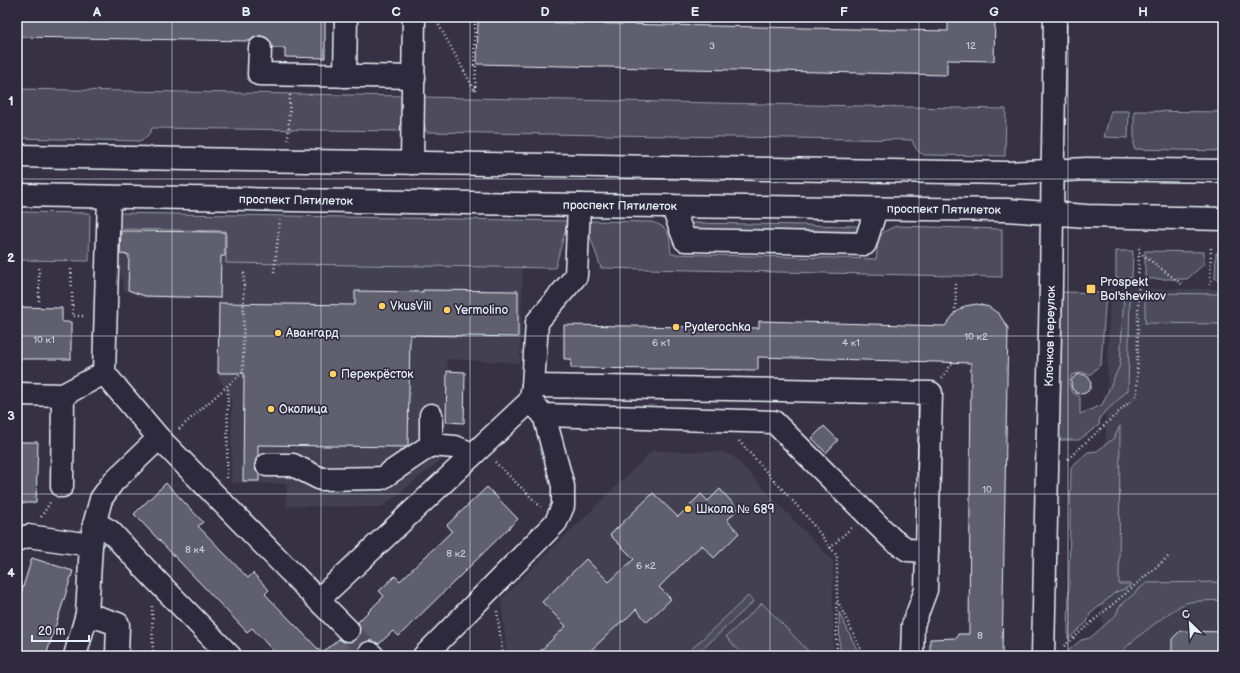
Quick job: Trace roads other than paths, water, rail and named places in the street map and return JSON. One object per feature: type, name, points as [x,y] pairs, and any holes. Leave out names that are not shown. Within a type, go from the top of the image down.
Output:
[{"type":"street","points":[[345,76],[346,17]]},
{"type":"street","points":[[412,163],[414,17]]},
{"type":"street","name":"Клочков переулок","points":[[1052,652],[1052,214],[1056,17]]},
{"type":"street","points":[[260,48],[259,74],[414,77]]},
{"type":"street","points":[[17,156],[1008,173],[1087,169],[1223,172]]},
{"type":"street","name":"проспект Пятилеток","points":[[17,195],[579,205],[1007,210],[1086,216],[1223,219]]},
{"type":"street","points":[[109,197],[104,373],[159,438],[348,630]]},
{"type":"street","points":[[424,656],[556,522],[563,506],[563,486],[536,401],[537,322],[576,276],[579,205]]},
{"type":"street","points":[[672,206],[685,240],[865,244],[876,209]]},
{"type":"street","points":[[17,394],[64,395],[104,373]]},
{"type":"street","points":[[774,422],[776,390]]},
{"type":"street","points":[[318,600],[475,452],[536,401],[776,390],[931,393],[926,590],[913,625],[912,656]]},
{"type":"street","points":[[62,486],[64,395]]},
{"type":"street","points":[[536,401],[774,422],[893,540],[908,550],[927,551]]},
{"type":"street","points":[[431,415],[431,445]]},
{"type":"street","points":[[75,656],[87,614],[93,535],[101,499],[113,482],[159,438]]},
{"type":"street","points":[[267,465],[293,465],[321,479],[382,478],[431,445],[456,447],[465,451],[475,452]]},
{"type":"street","points":[[22,538],[93,535],[103,526],[110,531],[230,656]]},
{"type":"street","points":[[87,614],[118,624],[117,656]]},
{"type":"tunnel","points":[[348,630],[370,653]]},
{"type":"place","name":"Prospekt Bol'shevikov","points":[[1091,289]]},
{"type":"place","name":"VkusVill","points":[[382,306]]},
{"type":"place","name":"Yermolino","points":[[447,310]]},
{"type":"place","name":"Pyaterochka","points":[[676,327]]},
{"type":"place","name":"Авангард","points":[[278,333]]},
{"type":"place","name":"Перекрёсток","points":[[333,374]]},
{"type":"place","name":"Околица","points":[[271,409]]},
{"type":"place","name":"Школа № 689","points":[[688,509]]}]
